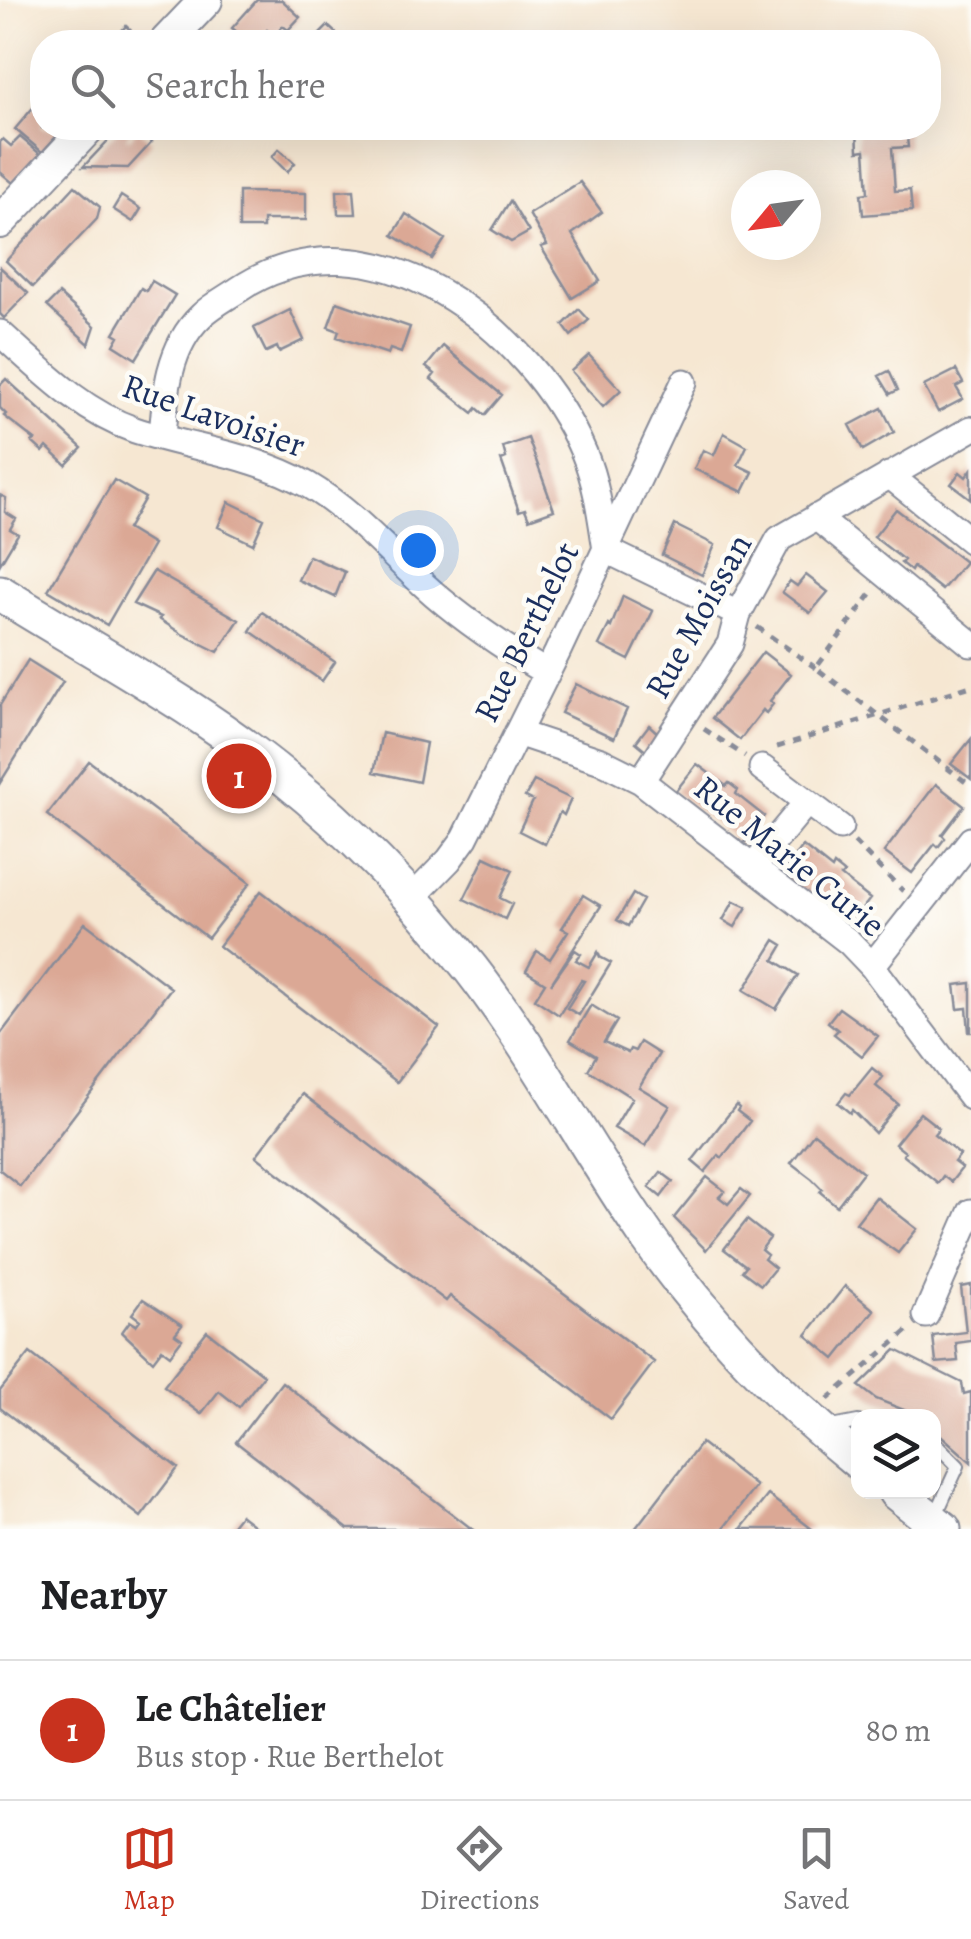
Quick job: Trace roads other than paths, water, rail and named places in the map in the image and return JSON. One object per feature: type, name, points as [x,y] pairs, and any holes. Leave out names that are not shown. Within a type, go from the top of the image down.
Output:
[{"type":"main road","points":[[0,593],[256,755],[327,814],[411,899],[501,1010],[671,1269],[744,1354],[851,1455]]},
{"type":"main road","points":[[905,1499],[938,1525]]},
{"type":"street","points":[[177,30],[206,0]]},
{"type":"street","points":[[0,222],[77,140]]},
{"type":"street","points":[[162,437],[172,366],[191,328],[205,312],[285,266],[324,260],[370,264],[449,297],[495,331],[527,363],[553,398],[584,452],[606,550],[738,614]]},
{"type":"street","name":"Rue Lavoisier","points":[[0,334],[53,381],[104,416],[134,430],[247,459],[308,486],[351,517],[471,624],[546,672]]},
{"type":"street","name":"Rue Berthelot","points":[[411,899],[450,860],[465,838],[684,382]]},
{"type":"street","name":"Rue Moissan","points":[[640,781],[730,644],[738,614],[780,539],[971,429]]},
{"type":"street","points":[[889,476],[971,541]]},
{"type":"street","points":[[816,517],[971,644]]},
{"type":"street","name":"Rue Marie Curie","points":[[517,733],[601,761],[640,781],[858,950],[971,1097]]},
{"type":"street","points":[[762,768],[840,827]]},
{"type":"street","points":[[753,867],[807,802]]},
{"type":"street","points":[[872,966],[971,840]]},
{"type":"street","points":[[926,1314],[971,1212]]},
{"type":"lane","points":[[814,1423],[851,1422]]},
{"type":"lane","points":[[938,1525],[958,1466],[941,1449]]},
{"type":"place","name":"Le Châtelier","points":[[239,776]]}]
